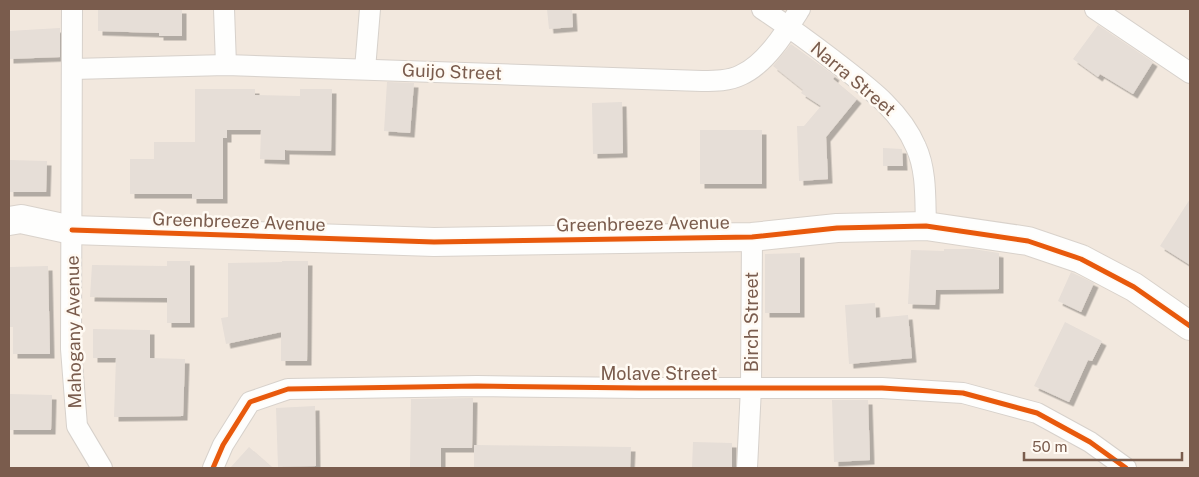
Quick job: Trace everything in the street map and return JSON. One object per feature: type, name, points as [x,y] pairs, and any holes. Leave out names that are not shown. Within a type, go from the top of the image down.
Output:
[{"type":"street","name":"Mahogany Avenue","points":[[72,9],[71,349],[77,426],[102,468]]},
{"type":"street","points":[[224,9],[226,65]]},
{"type":"street","points":[[365,69],[370,9]]},
{"type":"street","name":"Narra Street","points":[[762,9],[789,26],[870,88],[898,115],[917,148],[924,177],[926,226]]},
{"type":"street","name":"Guijo Street","points":[[73,69],[226,65],[702,81],[723,80],[740,76],[755,67],[789,26],[800,9]]},
{"type":"street","points":[[1095,9],[1190,73]]},
{"type":"street","name":"Greenbreeze Avenue","points":[[9,221],[21,219],[72,230],[434,242],[752,236],[837,228],[926,226],[1028,240],[1081,259],[1134,288],[1190,326]]},
{"type":"street","name":"Greenbreeze Avenue","points":[[9,240],[72,230]]},
{"type":"street","name":"Birch Street","points":[[747,468],[751,388],[752,236]]},
{"type":"street","name":"Molave Street","points":[[213,468],[224,445],[250,402],[288,389],[477,386],[882,388],[963,393],[1037,413],[1090,442],[1126,468]]},
{"type":"shaded area","points":[[9,9],[1190,9],[1190,468],[9,468]]},
{"type":"building","points":[[98,9],[182,9],[182,36],[159,36],[159,33],[98,31]]},
{"type":"building","points":[[547,9],[572,9],[573,27],[549,29]]},
{"type":"building","points":[[1098,25],[1153,62],[1133,94],[1100,74],[1098,77],[1073,59]]},
{"type":"building","points":[[60,28],[60,57],[9,59],[9,31]]},
{"type":"building","points":[[791,44],[835,76],[833,79],[857,99],[826,137],[828,179],[799,181],[797,126],[804,126],[821,106],[801,93],[803,90],[773,66]]},
{"type":"building","points":[[387,82],[414,83],[410,133],[384,131]]},
{"type":"building","points":[[195,89],[255,89],[255,95],[300,96],[300,89],[332,89],[331,151],[285,150],[285,160],[260,159],[261,130],[227,130],[227,138],[223,138],[223,199],[192,199],[192,194],[130,194],[130,159],[154,159],[154,142],[195,142]]},
{"type":"building","points":[[622,102],[623,153],[593,154],[592,103]]},
{"type":"building","points":[[700,130],[762,130],[762,184],[700,184]]},
{"type":"building","points":[[883,148],[902,149],[903,166],[883,166]]},
{"type":"building","points":[[9,160],[47,161],[46,192],[9,192]]},
{"type":"building","points":[[1190,199],[1190,265],[1160,246]]},
{"type":"building","points":[[944,249],[973,249],[999,253],[999,289],[936,290],[935,305],[908,304],[911,250],[944,251]]},
{"type":"building","points":[[800,253],[800,313],[765,313],[765,254]]},
{"type":"building","points":[[167,261],[190,261],[190,323],[167,323],[167,298],[90,297],[92,265],[167,266]]},
{"type":"building","points":[[308,261],[307,361],[281,361],[281,332],[226,344],[221,318],[228,317],[228,263]]},
{"type":"building","points":[[48,266],[50,354],[13,354],[13,327],[9,327],[9,267]]},
{"type":"building","points":[[1071,272],[1094,283],[1081,312],[1058,301]]},
{"type":"building","points":[[875,303],[876,318],[908,315],[912,358],[849,364],[845,305]]},
{"type":"building","points":[[1065,322],[1102,341],[1092,361],[1088,360],[1069,402],[1034,386]]},
{"type":"building","points":[[93,329],[150,330],[150,358],[185,359],[183,416],[114,417],[116,358],[93,358]]},
{"type":"building","points":[[9,394],[52,395],[51,430],[9,430]]},
{"type":"building","points":[[473,398],[472,448],[441,448],[441,468],[410,468],[411,399]]},
{"type":"building","points":[[832,400],[868,400],[870,460],[834,462]]},
{"type":"building","points":[[315,406],[316,466],[278,467],[276,408]]},
{"type":"building","points":[[693,442],[732,443],[732,468],[692,468]]},
{"type":"building","points":[[474,445],[631,447],[630,468],[474,468]]},
{"type":"building","points":[[249,447],[273,468],[230,468]]},
{"type":"cycle path","points":[[72,230],[434,242],[752,237],[837,228],[926,226],[1028,241],[1081,259],[1134,287],[1190,326]]},
{"type":"cycle path","points":[[213,468],[223,445],[250,402],[288,389],[477,386],[882,388],[963,393],[1037,413],[1090,442],[1126,468]]}]
